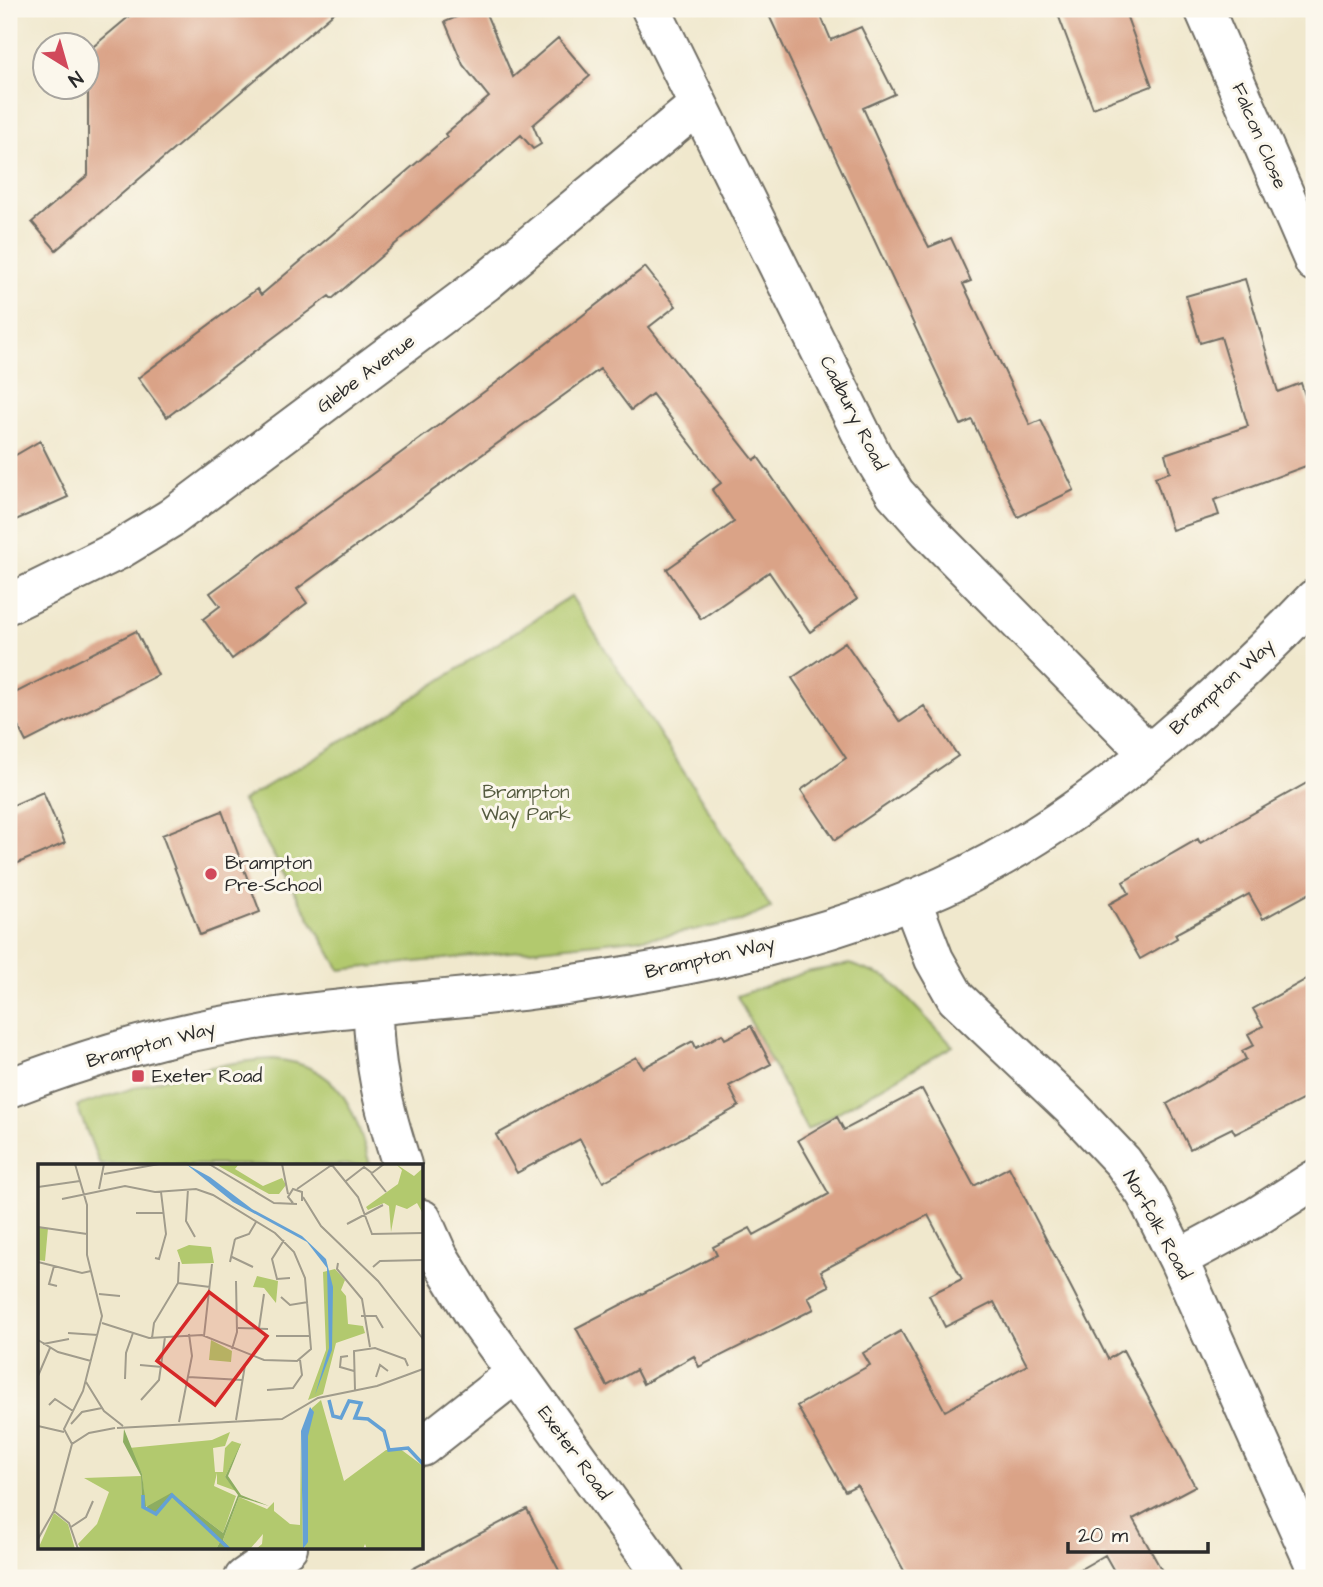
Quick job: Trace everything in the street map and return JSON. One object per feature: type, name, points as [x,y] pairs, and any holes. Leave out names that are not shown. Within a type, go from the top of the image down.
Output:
[{"type":"street","name":"Cadbury Road","points":[[651,9],[873,457],[895,493],[929,531],[1148,752]]},
{"type":"street","name":"Falcon Close","points":[[1203,9],[1314,262]]},
{"type":"street","name":"Glebe Avenue","points":[[9,604],[117,551],[171,518],[475,291],[697,106]]},
{"type":"street","name":"Brampton Way","points":[[9,1088],[105,1054],[244,1021],[529,990],[661,970],[796,938],[911,899],[962,877],[1020,845],[1148,752],[1241,672],[1314,599]]},
{"type":"street","name":"Norfolk Road","points":[[911,899],[934,959],[956,998],[1072,1108],[1123,1162],[1146,1195],[1178,1259],[1314,1563]]},
{"type":"street","points":[[373,1007],[373,1044],[378,1084],[402,1164]]},
{"type":"street","points":[[1178,1259],[1255,1217],[1314,1180]]},
{"type":"street","name":"Exeter Road","points":[[424,1223],[464,1299],[664,1578]]},
{"type":"street","points":[[424,1445],[516,1373]]},
{"type":"street","points":[[244,1578],[287,1548]]},
{"type":"green space","name":"Brampton Way Park","points":[[571,596],[771,908],[741,921],[663,936],[340,970],[242,801],[396,709]]},
{"type":"green space","points":[[850,964],[888,978],[953,1046],[807,1130],[737,996],[806,972]]},
{"type":"green space","points":[[273,1059],[296,1063],[315,1070],[329,1080],[350,1108],[370,1164],[100,1164],[77,1106],[198,1070]]},
{"type":"building","points":[[138,9],[338,9],[56,250],[32,222],[88,175],[88,102],[102,102],[102,39]]},
{"type":"building","points":[[474,9],[484,9],[513,77],[558,38],[590,76],[533,125],[541,144],[533,149],[521,135],[332,299],[329,296],[167,417],[138,378],[257,289],[261,295],[447,137],[445,134],[489,97],[463,65],[445,22]]},
{"type":"building","points":[[766,9],[818,9],[831,40],[861,27],[895,94],[863,108],[907,205],[929,247],[951,238],[971,281],[963,284],[1030,425],[1041,420],[1074,490],[1018,517],[972,420],[961,425]]},
{"type":"building","points":[[1056,9],[1124,9],[1152,86],[1093,108]]},
{"type":"building","points":[[645,267],[676,306],[649,327],[754,460],[758,457],[857,599],[810,632],[769,572],[701,619],[667,569],[734,522],[712,490],[721,483],[652,394],[631,410],[600,369],[297,589],[307,603],[232,659],[203,619],[220,606],[210,593],[492,386]]},
{"type":"building","points":[[1245,279],[1278,392],[1301,383],[1314,423],[1314,463],[1214,500],[1219,515],[1172,530],[1155,477],[1170,472],[1165,454],[1248,426],[1221,337],[1200,343],[1186,296]]},
{"type":"building","points":[[40,441],[68,497],[9,523],[9,459]]},
{"type":"building","points":[[136,631],[158,675],[26,742],[9,709],[9,696]]},
{"type":"building","points":[[845,642],[900,722],[924,706],[958,756],[835,840],[801,790],[846,758],[792,678]]},
{"type":"building","points":[[1314,779],[1314,891],[1263,919],[1249,894],[1175,934],[1177,938],[1140,959],[1109,904],[1129,893],[1123,882],[1198,839],[1200,843]]},
{"type":"building","points":[[43,792],[65,843],[9,867],[9,807]]},
{"type":"building","name":"Brampton Pre-School","points":[[222,811],[260,912],[200,935],[162,835]]},
{"type":"building","points":[[1314,975],[1314,1094],[1235,1134],[1232,1128],[1190,1149],[1167,1104],[1246,1059],[1242,1051],[1254,1045],[1248,1034],[1263,1026],[1253,1009]]},
{"type":"building","points":[[751,1026],[771,1064],[729,1086],[739,1106],[603,1182],[580,1139],[517,1173],[496,1135],[636,1057],[643,1068],[693,1041],[696,1048],[722,1034],[725,1039]]},
{"type":"building","points":[[922,1089],[974,1186],[1009,1167],[1108,1359],[1123,1350],[1195,1486],[1133,1519],[1166,1578],[1118,1578],[1105,1555],[1065,1578],[908,1578],[857,1485],[845,1491],[797,1406],[870,1365],[863,1353],[901,1331],[945,1411],[1027,1365],[994,1302],[945,1327],[929,1295],[962,1279],[928,1215],[821,1271],[829,1286],[808,1297],[814,1309],[699,1367],[694,1356],[643,1384],[636,1370],[607,1386],[576,1328],[717,1255],[713,1247],[750,1228],[754,1235],[829,1194],[798,1140],[837,1117],[844,1130]]},
{"type":"building","points":[[527,1509],[563,1578],[395,1578]]},
{"type":"place","name":"Brampton Pre-School","points":[[211,874]]},
{"type":"place","name":"Exeter Road","points":[[138,1076]]}]
